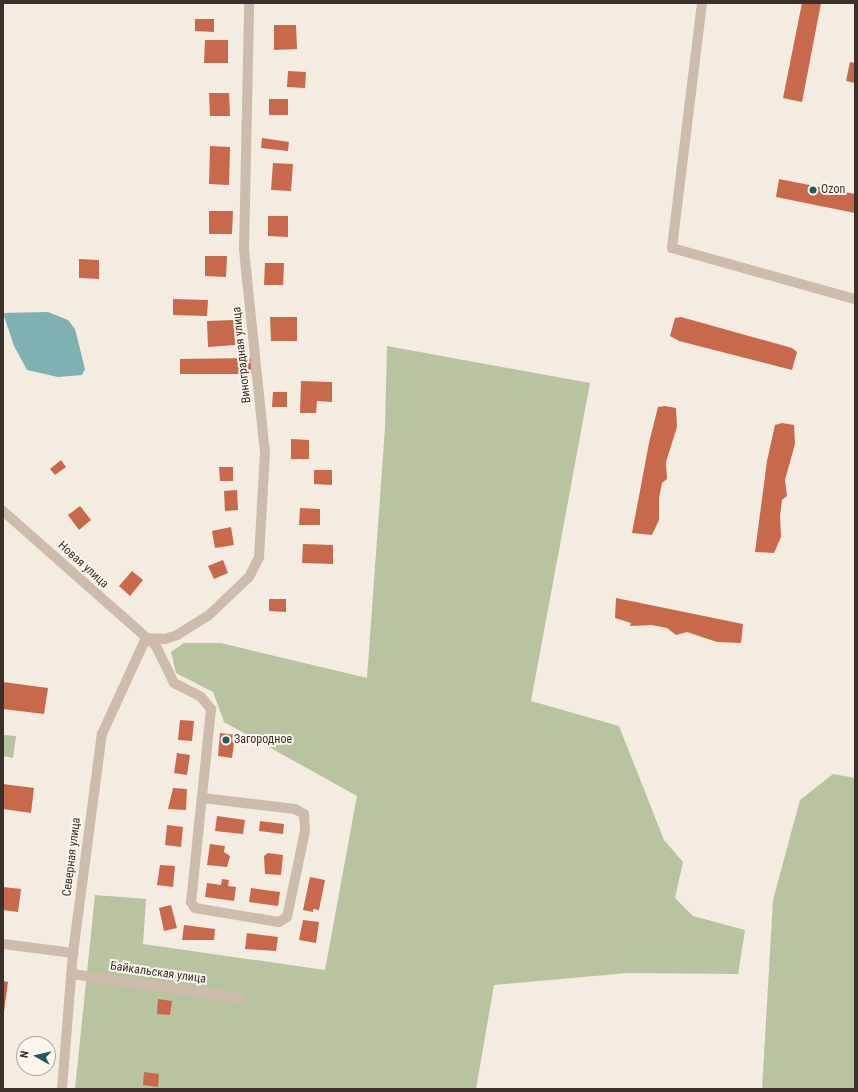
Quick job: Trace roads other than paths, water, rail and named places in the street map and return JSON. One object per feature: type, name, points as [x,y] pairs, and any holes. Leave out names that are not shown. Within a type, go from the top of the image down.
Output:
[{"type":"street","name":"Виноградная улица","points":[[146,638],[165,639],[176,635],[208,616],[249,577],[259,557],[265,453],[244,250],[249,3]]},
{"type":"street","points":[[702,3],[672,248],[855,299]]},
{"type":"street","name":"Новая улица","points":[[3,511],[156,646],[174,683],[201,697],[211,709],[203,798],[191,902],[194,908],[279,922],[287,917],[305,831],[304,814],[295,809],[203,798]]},
{"type":"street","name":"Северная улица","points":[[62,1089],[74,953],[102,734],[146,638]]},
{"type":"street","points":[[3,944],[74,953]]},
{"type":"street","name":"Байкальская улица","points":[[72,974],[240,998]]},
{"type":"water","points":[[48,312],[68,320],[75,329],[85,369],[82,375],[58,377],[27,370],[14,346],[3,313]]},
{"type":"place","name":"Ozon","points":[[813,190]]},
{"type":"place","name":"Загородное","points":[[226,740]]}]
